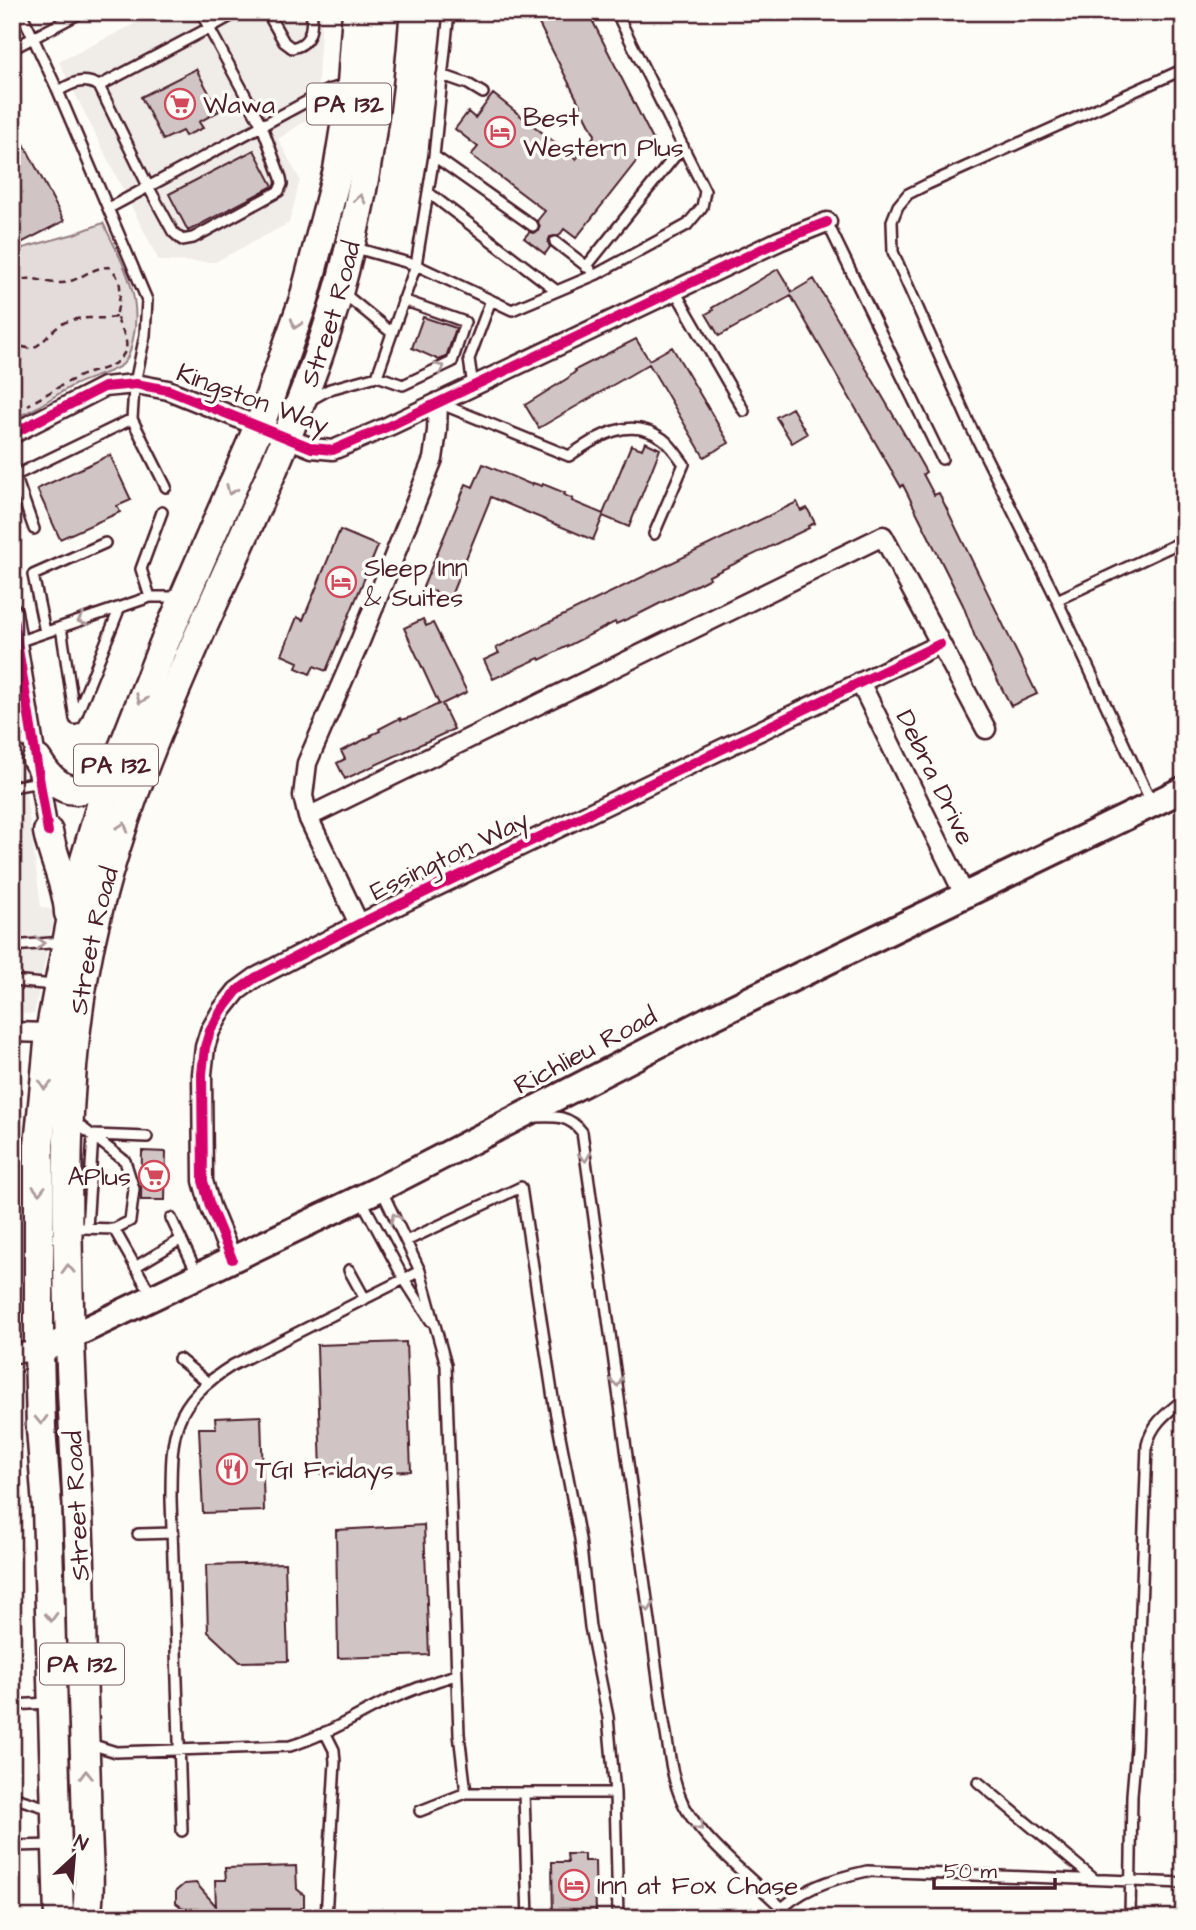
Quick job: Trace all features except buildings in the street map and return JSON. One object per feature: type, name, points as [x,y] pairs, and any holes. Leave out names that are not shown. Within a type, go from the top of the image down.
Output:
[{"type":"main road","name":"Street Road","points":[[59,1918],[53,1694],[26,1353],[39,1145],[50,1033],[79,880],[103,799],[184,597],[258,427],[304,299],[338,170],[352,84],[357,12]]},
{"type":"main road","name":"Street Road","points":[[86,1918],[87,1843],[80,1563],[69,1337],[77,1228],[68,1117],[73,1049],[83,978],[97,912],[113,856],[171,700],[300,405],[319,355],[351,246],[373,122],[384,12]]},
{"type":"main road","points":[[37,760],[47,776],[57,785],[69,790],[82,789],[96,782],[109,769],[122,748]]},
{"type":"main road","name":"Richlieu Road","points":[[26,1353],[69,1337],[371,1193],[707,1020],[1184,789]]},
{"type":"main road","points":[[48,832],[67,898],[69,935]]},
{"type":"main road","points":[[53,1694],[65,1727],[72,1735],[85,1742]]},
{"type":"main road","points":[[56,1845],[87,1843]]},
{"type":"street","name":"Kingston Way","points":[[12,434],[104,387],[136,384],[167,390],[312,449],[332,450],[827,222]]},
{"type":"street","points":[[359,924],[308,817],[303,796],[307,763],[361,639],[433,459],[438,431],[438,402]]},
{"type":"street","points":[[308,817],[883,536],[986,729]]},
{"type":"street","points":[[12,612],[23,699],[37,760],[48,832]]},
{"type":"street","name":"Essington Way","points":[[232,1259],[210,1206],[203,1181],[202,1074],[210,1031],[237,991],[255,978],[359,924],[940,644]]},
{"type":"street","name":"Debra Drive","points":[[860,682],[964,894]]},
{"type":"street","points":[[12,1032],[50,1033]]},
{"type":"lane","points":[[21,12],[147,300],[145,335],[132,419],[166,487]]},
{"type":"lane","points":[[12,48],[82,12]]},
{"type":"lane","points":[[58,92],[74,82],[84,80],[99,86],[149,188],[173,232],[182,240],[193,238],[279,191],[282,184],[262,126],[201,12]]},
{"type":"lane","points":[[99,86],[238,12]]},
{"type":"lane","points":[[267,12],[284,42],[292,48],[301,46],[309,38],[312,12]]},
{"type":"lane","points":[[377,376],[416,265],[434,156],[449,12]]},
{"type":"lane","points":[[351,246],[416,265],[512,310],[597,274],[687,225],[702,207],[705,191],[616,12]]},
{"type":"lane","points":[[1152,804],[970,425],[893,252],[892,220],[898,206],[908,194],[1184,69]]},
{"type":"lane","points":[[442,75],[468,84],[483,93]]},
{"type":"lane","points":[[109,208],[328,90],[352,84]]},
{"type":"lane","points":[[586,267],[682,146]]},
{"type":"lane","points":[[434,156],[533,226]]},
{"type":"lane","points":[[429,193],[557,291]]},
{"type":"lane","points":[[827,222],[942,459]]},
{"type":"lane","points":[[555,242],[597,274]]},
{"type":"lane","points":[[339,289],[392,332]]},
{"type":"lane","points":[[675,291],[744,411]]},
{"type":"lane","points":[[300,405],[330,389],[377,376],[403,385],[452,362],[466,322],[403,300]]},
{"type":"lane","points":[[472,386],[469,359],[491,300]]},
{"type":"lane","points":[[438,402],[569,456],[599,435],[638,426],[664,439],[684,464],[654,534]]},
{"type":"lane","points":[[34,529],[13,476],[132,419]]},
{"type":"lane","points":[[149,597],[141,569],[162,512]]},
{"type":"lane","points":[[1056,600],[1181,542]]},
{"type":"lane","points":[[45,632],[33,576],[105,544]]},
{"type":"lane","points":[[17,659],[45,632],[149,597],[184,597]]},
{"type":"lane","points":[[61,627],[75,719],[120,607]]},
{"type":"lane","points":[[12,744],[37,760],[12,787]]},
{"type":"lane","points":[[12,946],[69,935]]},
{"type":"lane","points":[[12,981],[59,985]]},
{"type":"lane","points":[[520,1118],[556,1116],[568,1119],[582,1132],[664,1722],[676,1785],[689,1814],[706,1835],[782,1908]]},
{"type":"lane","points":[[68,1117],[93,1135],[125,1161],[134,1189],[130,1221],[114,1229],[77,1228],[93,1135]]},
{"type":"lane","points":[[93,1135],[147,1136]]},
{"type":"lane","points":[[406,1241],[521,1186],[554,1405],[580,1539],[590,1627],[608,1717],[615,1793],[618,1918]]},
{"type":"lane","points":[[371,1193],[406,1241],[419,1271],[446,1365],[456,1675],[466,1793]]},
{"type":"lane","points":[[371,1193],[404,1279],[436,1328]]},
{"type":"lane","points":[[171,1218],[199,1276]]},
{"type":"lane","points":[[114,1229],[152,1297]]},
{"type":"lane","points":[[135,1267],[180,1240]]},
{"type":"lane","points":[[349,1269],[365,1299]]},
{"type":"lane","points":[[182,1831],[171,1449],[179,1421],[187,1405],[207,1382],[233,1365],[419,1271]]},
{"type":"lane","points":[[179,1359],[207,1382]]},
{"type":"lane","points":[[1130,1918],[1132,1795],[1147,1444],[1155,1424],[1184,1399]]},
{"type":"lane","points":[[138,1534],[173,1533]]},
{"type":"lane","points":[[85,1742],[116,1752],[290,1746],[429,1683],[456,1675]]},
{"type":"lane","points":[[12,1705],[53,1694]]},
{"type":"lane","points":[[325,1732],[334,1751],[335,1762],[326,1918]]},
{"type":"lane","points":[[978,1782],[1094,1879]]},
{"type":"lane","points":[[420,1811],[466,1793],[615,1793]]},
{"type":"lane","points":[[524,1793],[528,1918]]},
{"type":"lane","points":[[12,1797],[56,1810]]},
{"type":"lane","points":[[12,1846],[56,1845]]},
{"type":"lane","points":[[772,1918],[807,1890],[867,1871],[1184,1882]]},
{"type":"path","points":[[12,284],[25,277],[58,283],[68,282],[92,270],[109,267],[115,272],[121,288],[116,317],[124,330],[126,351],[119,360],[111,366],[75,378],[27,406]]},
{"type":"path","points":[[12,341],[30,349],[41,344],[64,323],[74,319],[116,317]]},
{"type":"shaded area","points":[[158,12],[322,12],[316,114],[278,139],[300,180],[289,223],[215,262],[159,261],[59,62]]},
{"type":"shaded area","points":[[103,223],[133,293],[135,323],[128,356],[119,367],[74,385],[36,408],[12,418],[12,251]]},
{"type":"shaded area","points":[[12,689],[41,907],[55,911],[34,1014],[12,1013]]},
{"type":"cycle path","points":[[12,434],[104,387],[136,384],[168,390],[312,448],[333,450],[779,241],[827,222]]},
{"type":"cycle path","points":[[12,612],[48,832]]},
{"type":"cycle path","points":[[232,1259],[210,1206],[203,1181],[202,1074],[210,1031],[237,991],[255,978],[359,924],[940,644]]},
{"type":"place","name":"Wawa","points":[[180,104]]},
{"type":"place","name":"Best Western Plus","points":[[500,132]]},
{"type":"place","name":"Sleep Inn & Suites","points":[[341,582]]},
{"type":"place","name":"APlus","points":[[154,1176]]},
{"type":"place","name":"TGI Fridays","points":[[232,1469]]},
{"type":"place","name":"Inn at Fox Chase","points":[[574,1885]]}]
